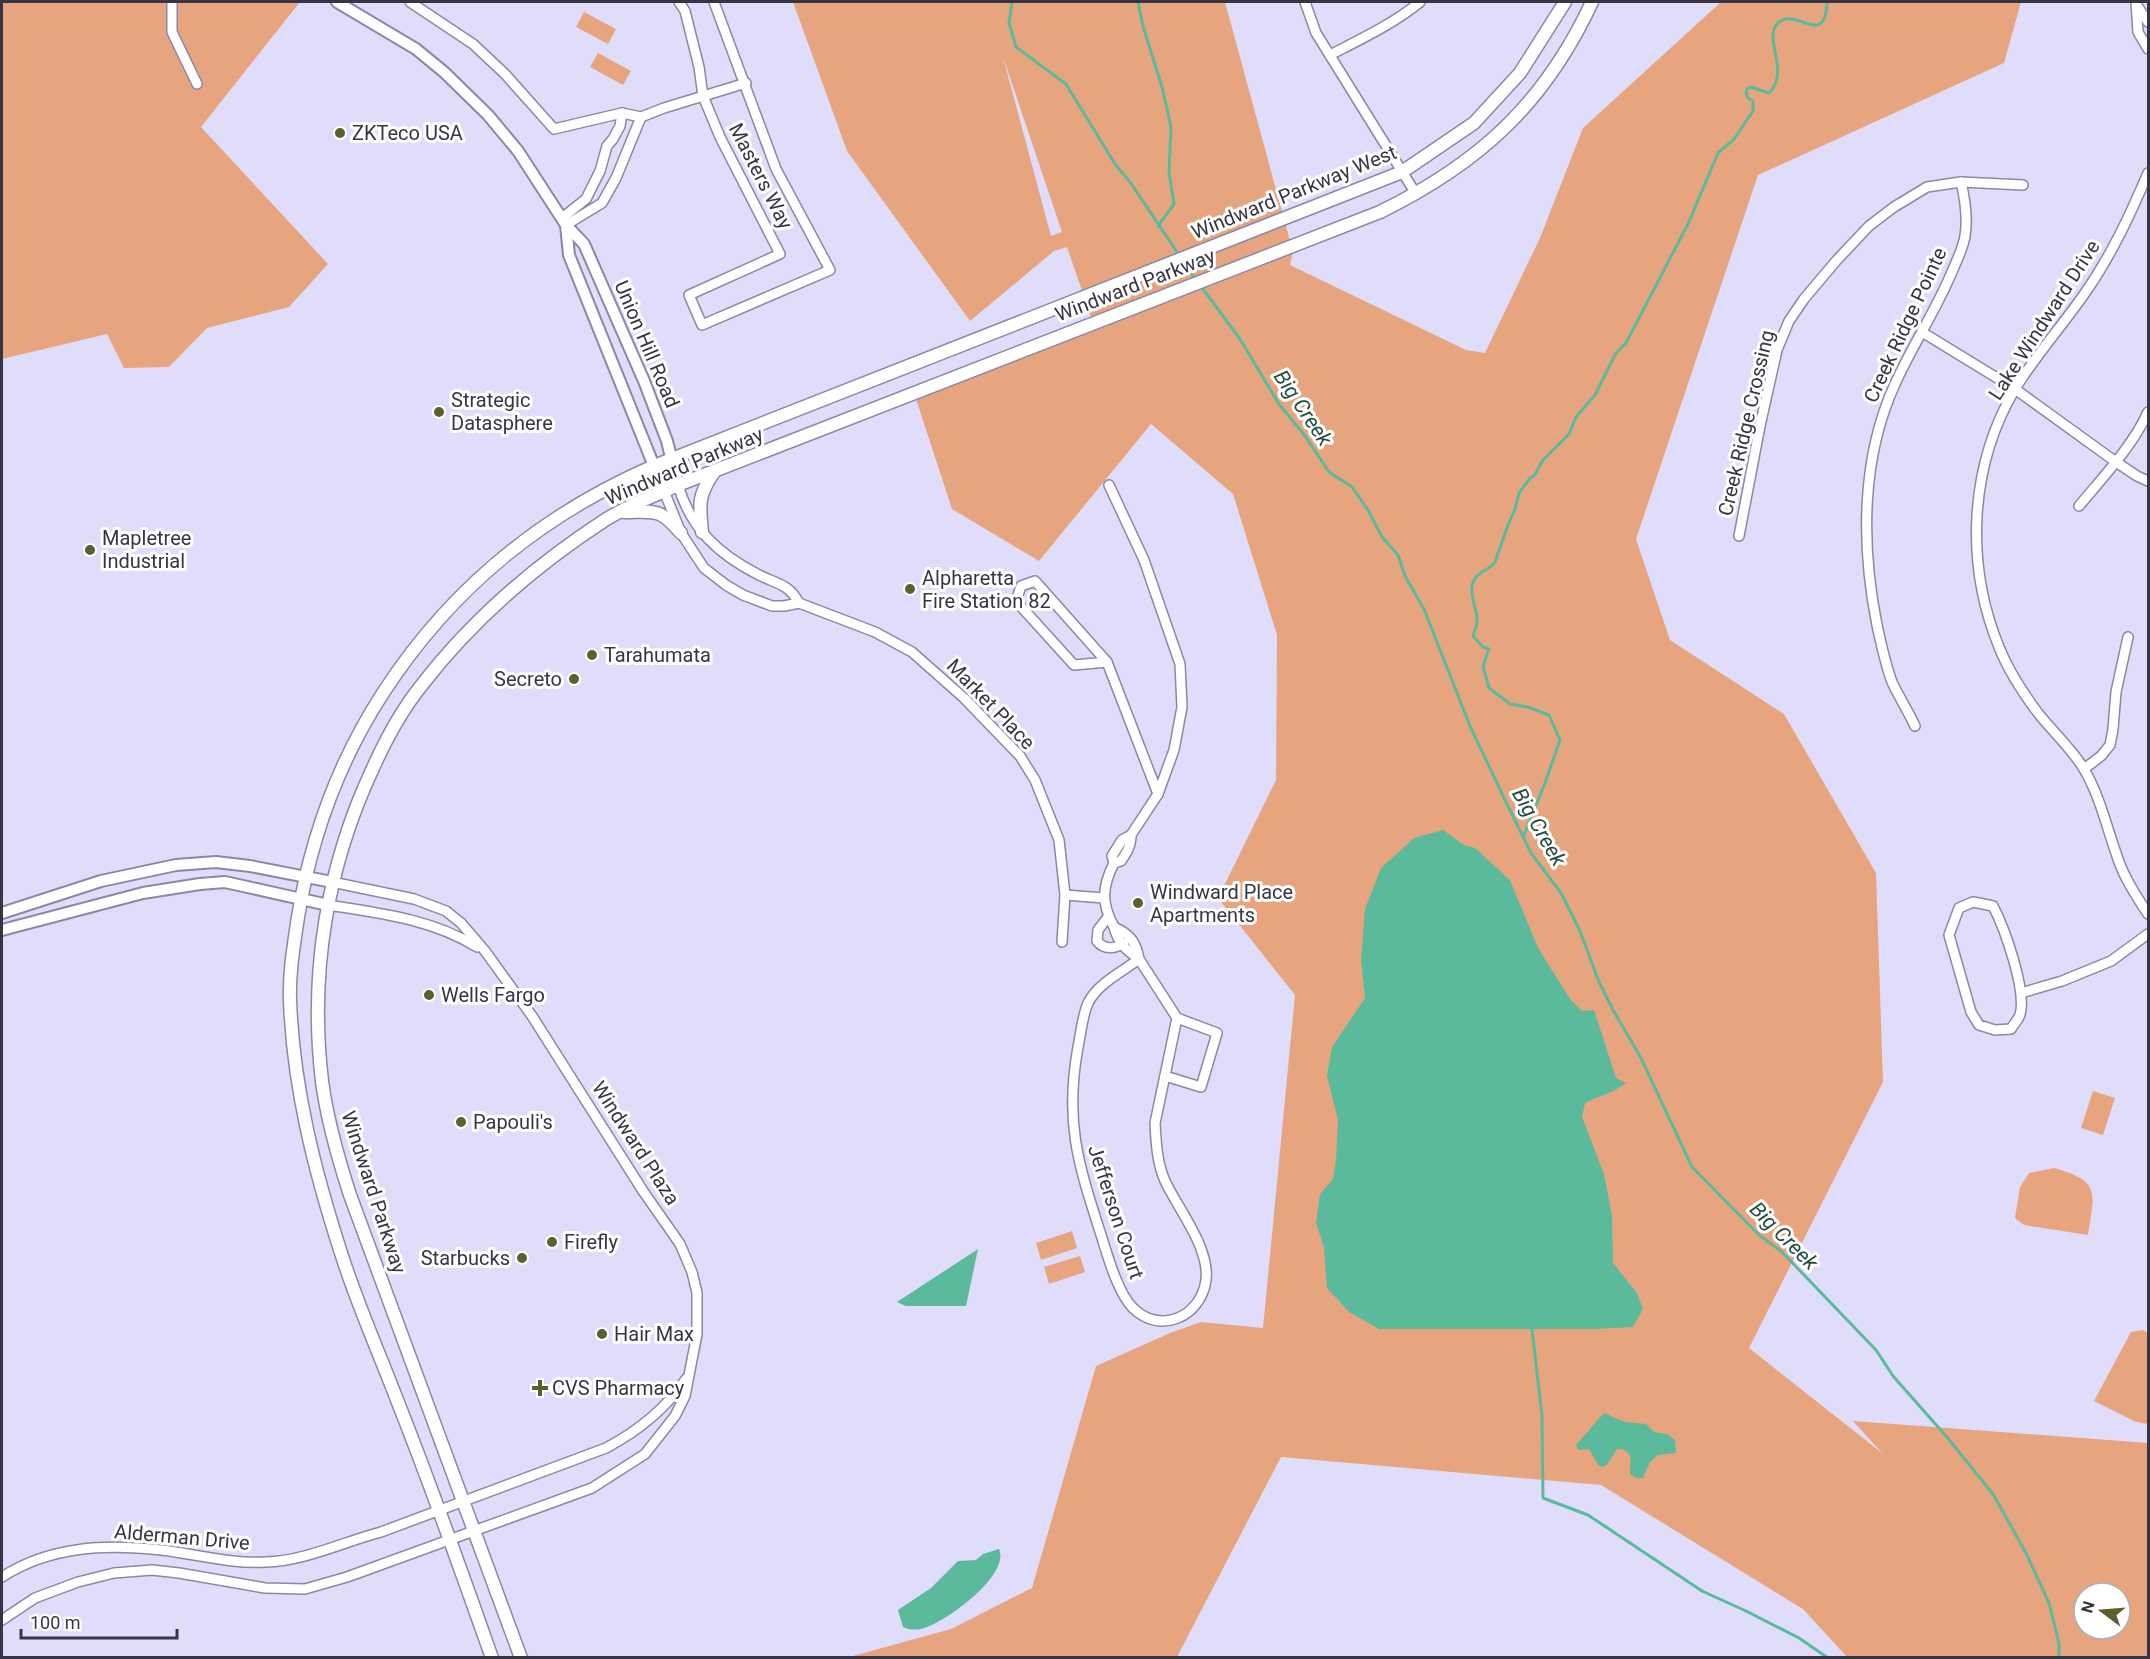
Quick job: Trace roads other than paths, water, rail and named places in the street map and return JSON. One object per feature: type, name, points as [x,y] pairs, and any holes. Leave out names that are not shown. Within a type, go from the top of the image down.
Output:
[{"type":"main road","name":"Windward Parkway West","points":[[1148,273],[1402,172],[1474,123],[1520,73],[1565,2]]},
{"type":"main road","name":"Windward Parkway","points":[[521,1658],[350,1195],[336,1149],[322,1081],[318,1024],[320,965],[332,882],[359,798],[393,728],[420,686],[488,613],[521,582],[552,557],[620,512],[678,485],[1380,212],[1416,194],[1466,161],[1511,122],[1546,82],[1576,34],[1592,2]]},
{"type":"main road","name":"Windward Parkway","points":[[492,1658],[410,1433],[342,1258],[303,1116],[290,1000],[291,970],[305,877],[336,783],[354,742],[387,687],[420,641],[448,608],[485,571],[531,534],[574,506],[654,466],[1148,273]]},
{"type":"main road","points":[[702,532],[700,499],[715,471]]},
{"type":"main road","points":[[620,512],[658,513],[668,518],[681,533]]},
{"type":"street","points":[[172,2],[172,32],[197,84]]},
{"type":"street","name":"Union Hill Road","points":[[337,2],[416,50],[444,72],[476,102],[518,150],[564,222],[584,244],[611,303],[662,429],[678,485]]},
{"type":"street","points":[[410,2],[473,44],[505,74],[554,129],[622,113],[641,117],[746,83],[714,2]]},
{"type":"street","name":"Masters Way","points":[[679,2],[685,11],[699,67],[703,96],[720,137],[780,254],[689,295],[702,325],[830,270],[776,169],[746,83]]},
{"type":"street","points":[[1305,2],[1316,33],[1416,194]]},
{"type":"street","points":[[1330,55],[1367,37],[1420,2]]},
{"type":"street","points":[[2137,3],[2148,22]]},
{"type":"street","points":[[2137,3],[2138,32],[2148,49]]},
{"type":"street","points":[[564,222],[586,199],[600,171],[607,146],[614,139],[620,126],[622,113]]},
{"type":"street","points":[[564,222],[602,203],[616,178],[641,117]]},
{"type":"street","name":"Lake Windward Drive","points":[[2148,173],[2114,247],[2086,292],[2015,388],[1992,442],[1978,498],[1976,556],[1980,585],[1999,648],[2018,684],[2037,712],[2084,770],[2101,805],[2121,867],[2130,887],[2148,914]]},
{"type":"street","name":"Creek Ridge Crossing","points":[[1739,536],[1778,350],[1789,321],[1829,268],[1869,225],[1927,187],[1961,182],[2023,185]]},
{"type":"street","name":"Creek Ridge Pointe","points":[[1916,726],[1893,682],[1883,653],[1871,592],[1866,516],[1881,418],[1896,382],[1942,295],[1961,252],[1967,221],[1961,182]]},
{"type":"street","points":[[586,199],[602,203]]},
{"type":"street","name":"Union Hill Road","points":[[564,222],[569,255],[664,491]]},
{"type":"street","points":[[592,314],[611,303]]},
{"type":"street","points":[[1922,332],[2015,388],[2116,462],[2148,481]]},
{"type":"street","points":[[2079,506],[2116,462],[2144,423],[2148,412]]},
{"type":"street","name":"Market Place","points":[[678,485],[684,506],[712,545],[725,556],[788,587],[799,603]]},
{"type":"street","points":[[1109,486],[1144,560],[1180,664],[1182,707],[1174,750],[1158,795],[1131,835],[1131,845],[1112,856],[1114,863],[1107,878],[1104,898],[1108,917],[1117,939],[1139,959],[1177,1018],[1217,1033],[1201,1087],[1165,1076]]},
{"type":"street","name":"Market Place","points":[[664,491],[681,533],[704,568],[726,585],[743,595],[772,606],[799,603],[862,626],[912,652],[996,729],[1035,780],[1059,840],[1065,895],[1062,942]]},
{"type":"street","points":[[1107,662],[1074,665],[1016,601],[1021,586],[1035,581],[1107,662],[1158,795]]},
{"type":"street","points":[[2084,770],[2110,745],[2116,692],[2128,637]]},
{"type":"street","points":[[2,913],[101,881],[177,865],[216,862],[239,864],[332,882]]},
{"type":"street","name":"Windward Plaza","points":[[2,930],[143,893],[225,882],[301,900],[399,916],[460,937],[485,951]]},
{"type":"street","name":"Windward Plaza","points":[[332,882],[414,899],[446,911],[461,923],[485,951],[532,1016],[643,1191],[680,1244],[692,1272],[697,1293],[697,1334],[685,1396],[675,1416],[655,1443],[636,1461],[592,1488],[449,1541]]},
{"type":"street","points":[[1065,895],[1104,898]]},
{"type":"street","points":[[1973,902],[1993,906],[2002,924],[2021,993],[2020,1017],[2011,1029],[1995,1030],[1979,1025],[1971,1012],[1949,935],[1959,908],[1973,902]]},
{"type":"street","points":[[1108,917],[1098,930],[1097,941],[1103,947],[1122,945],[1130,938]]},
{"type":"street","points":[[1114,927],[1125,931],[1137,945],[1139,959]]},
{"type":"street","points":[[2021,993],[2062,981],[2111,961],[2148,934]]},
{"type":"street","name":"Jefferson Court","points":[[1139,959],[1095,991],[1088,1003],[1076,1058],[1072,1113],[1080,1167],[1112,1270],[1131,1306],[1143,1317],[1155,1321],[1172,1320],[1184,1316],[1194,1308],[1202,1294],[1206,1280],[1199,1246],[1165,1181],[1160,1166],[1155,1123],[1177,1018]]},
{"type":"street","name":"Windward Plaza","points":[[463,1501],[606,1448],[629,1436],[659,1412],[676,1394],[689,1375]]},
{"type":"street","name":"Alderman Drive","points":[[2,1577],[41,1557],[87,1547],[162,1550],[223,1561],[267,1563],[310,1554],[381,1532],[463,1501]]},
{"type":"street","name":"Alderman Drive","points":[[2,1620],[35,1599],[78,1582],[114,1573],[152,1570],[265,1588],[304,1589],[347,1578],[449,1541]]},
{"type":"waterway","name":"Big Creek","points":[[1012,2],[1009,23],[1016,47],[1066,84],[1115,164],[1130,182],[1179,255]]},
{"type":"waterway","points":[[1138,2],[1171,127],[1169,172],[1174,204],[1158,226]]},
{"type":"waterway","points":[[1524,835],[1560,740],[1549,715],[1528,707],[1510,704],[1489,688],[1483,666],[1489,649],[1483,647],[1473,636],[1477,619],[1472,584],[1476,577],[1495,562],[1519,493],[1534,476],[1543,460],[1569,434],[1576,417],[1595,395],[1616,353],[1626,343],[1688,224],[1718,153],[1734,139],[1753,111],[1753,101],[1748,98],[1747,89],[1751,87],[1769,93],[1775,84],[1777,65],[1774,29],[1785,19],[1816,25],[1821,23],[1825,16],[1827,2]]},
{"type":"waterway","name":"Big Creek","points":[[1183,261],[1196,280]]},
{"type":"waterway","name":"Big Creek","points":[[1200,285],[1240,339],[1279,404],[1305,436],[1329,472],[1352,487],[1368,510],[1382,537],[1398,555],[1405,576],[1424,609],[1470,726],[1505,800],[1531,853],[1561,893],[1580,931],[1599,982],[1641,1058],[1692,1167],[1759,1235],[1781,1251],[1876,1350],[1893,1376],[1993,1494],[2026,1553],[2049,1603],[2059,1643],[2059,1658]]},
{"type":"waterway","points":[[1532,1329],[1542,1416],[1543,1498],[1588,1515],[1702,1591],[1799,1638],[1828,1658]]},
{"type":"place","name":"ZKTeco USA","points":[[340,133]]},
{"type":"place","name":"Strategic Datasphere","points":[[439,412]]},
{"type":"place","name":"Mapletree Industrial","points":[[90,550]]},
{"type":"place","name":"Alpharetta Fire Station 82","points":[[910,589]]},
{"type":"place","name":"Tarahumata","points":[[592,655]]},
{"type":"place","name":"Secreto","points":[[574,679]]},
{"type":"place","name":"Windward Place Apartments","points":[[1138,903]]},
{"type":"place","name":"Wells Fargo","points":[[429,995]]},
{"type":"place","name":"Papouli's","points":[[461,1122]]},
{"type":"place","name":"Firefly","points":[[552,1242]]},
{"type":"place","name":"Starbucks","points":[[522,1258]]},
{"type":"place","name":"Hair Max","points":[[602,1334]]},
{"type":"place","name":"CVS Pharmacy","points":[[540,1388]]}]
